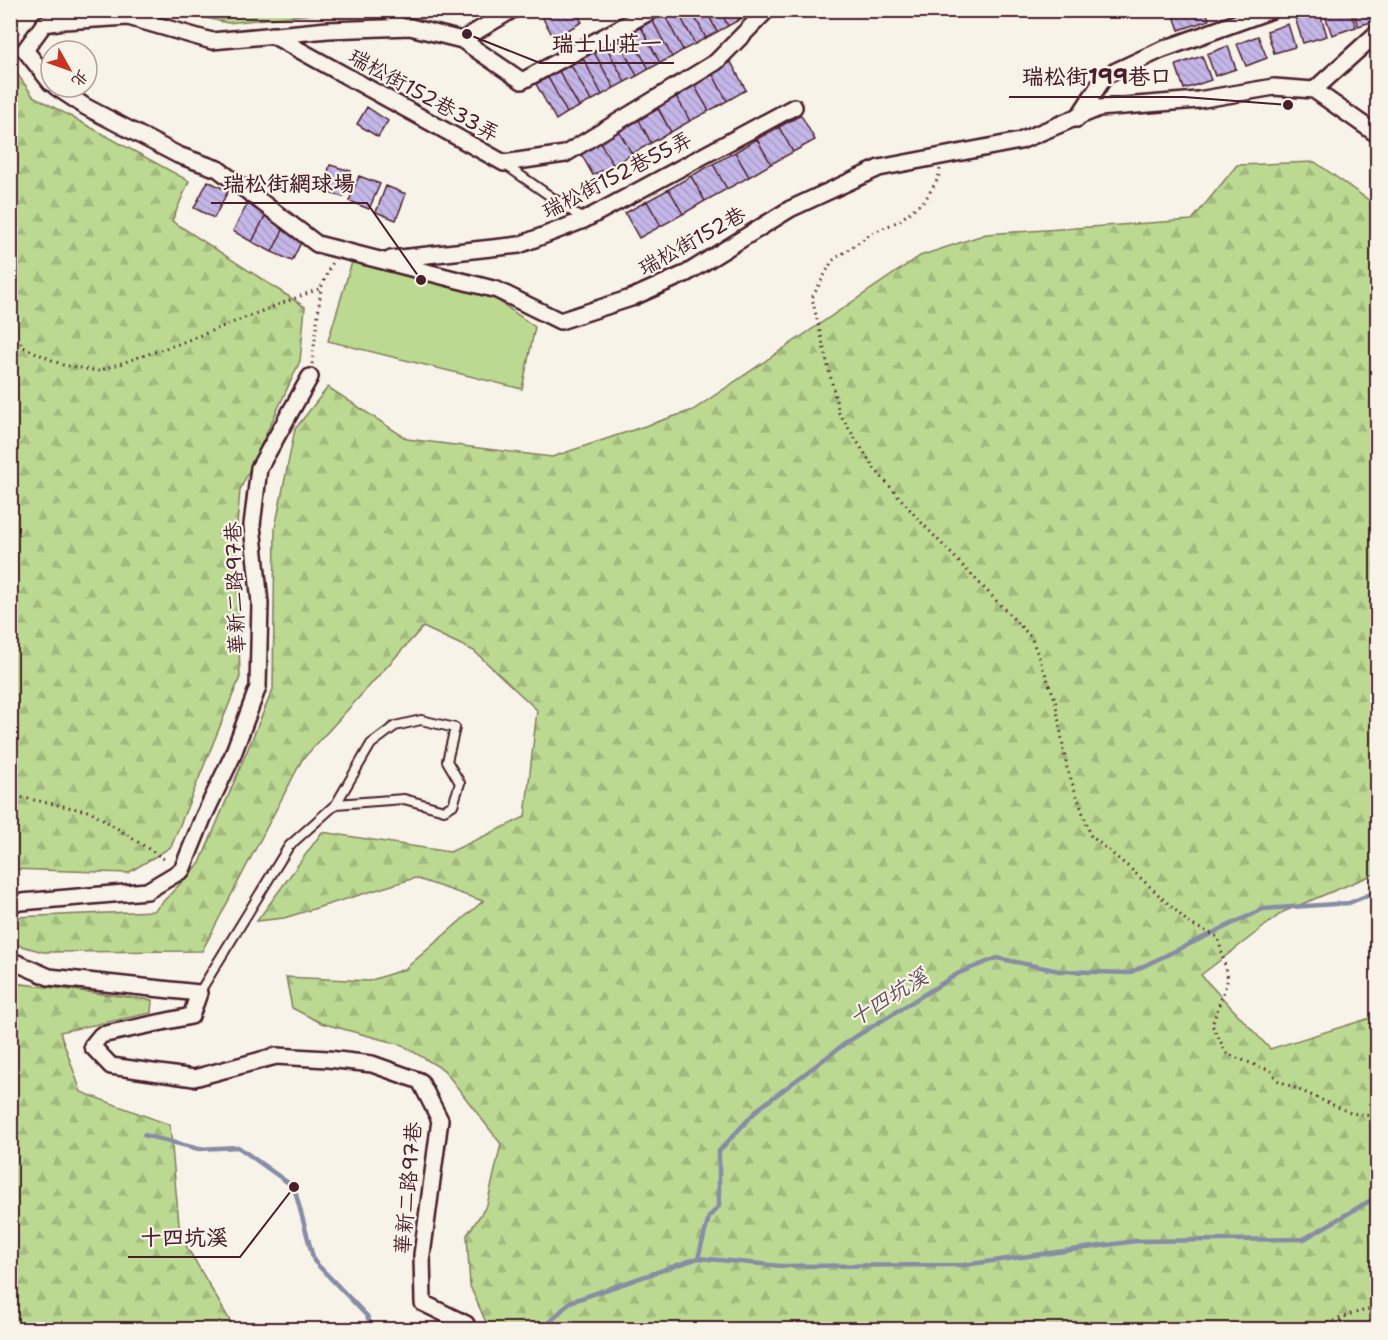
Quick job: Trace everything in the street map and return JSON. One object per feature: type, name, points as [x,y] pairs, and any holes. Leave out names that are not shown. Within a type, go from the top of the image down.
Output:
[{"type":"street","points":[[462,40],[512,10]]},
{"type":"street","points":[[39,68],[25,50],[44,24],[129,17],[212,40],[328,30],[410,27],[462,40],[522,81],[653,10]]},
{"type":"street","name":"瑞松街152巷33弄","points":[[272,35],[504,163],[565,153],[716,62],[767,10]]},
{"type":"street","points":[[1077,119],[1105,75],[1161,50],[1272,10]]},
{"type":"street","points":[[1377,32],[1314,90],[1377,135]]},
{"type":"street","name":"瑞松街152巷","points":[[74,99],[178,155],[218,169],[317,244],[497,290],[560,321],[631,298],[687,273],[790,209],[879,168],[1020,141],[1099,108],[1198,100],[1274,87],[1314,90]]},
{"type":"street","name":"瑞松街152巷55弄","points":[[379,261],[519,246],[584,220],[794,107]]},
{"type":"street","name":"華新二路97巷","points":[[182,870],[203,818],[232,757],[258,687],[260,603],[252,525],[259,468],[310,377]]},
{"type":"street","points":[[10,903],[147,891],[182,870]]},
{"type":"street","points":[[10,960],[49,977],[199,993]]},
{"type":"street","name":"華新二路97巷","points":[[199,993],[191,1016],[101,1035],[92,1046],[111,1066],[194,1078],[276,1056],[372,1064],[420,1081],[440,1120],[422,1255],[423,1303],[466,1324],[467,1329]]},
{"type":"lane","points":[[379,10],[410,27]]},
{"type":"lane","points":[[504,163],[584,220]]},
{"type":"lane","points":[[199,993],[289,846],[336,804],[370,744],[395,726],[421,720],[455,728],[447,761],[460,783],[453,805],[444,810],[404,799],[336,804]]},
{"type":"path","points":[[942,156],[938,179],[925,200],[899,221],[872,233],[832,261],[812,298],[839,413],[874,468],[919,520],[1031,637],[1055,699],[1067,768],[1091,836],[1132,870],[1190,924],[1218,937],[1228,979],[1212,1025],[1227,1054],[1271,1071],[1277,1080],[1351,1113],[1377,1117]]},
{"type":"path","points":[[310,377],[321,288],[337,249]]},
{"type":"path","points":[[10,321],[23,347],[63,365],[98,371],[178,344],[321,288]]},
{"type":"path","points":[[10,795],[92,812],[182,870]]},
{"type":"path","points":[[1311,1329],[1377,1307]]},
{"type":"green space","points":[[239,10],[340,11],[228,23],[175,11],[224,11],[234,15]]},
{"type":"green space","points":[[11,65],[33,96],[189,181],[172,221],[305,307],[300,361],[240,490],[236,537],[240,677],[171,847],[128,873],[11,869]]},
{"type":"green space","points":[[1315,162],[1377,206],[1377,873],[1283,912],[1201,975],[1270,1049],[1377,1016],[1377,1329],[489,1329],[470,1286],[467,1235],[487,1205],[501,1144],[444,1070],[402,1045],[321,1023],[292,1008],[286,977],[369,981],[405,969],[483,901],[415,878],[284,918],[257,921],[322,832],[450,852],[525,817],[537,710],[474,651],[423,627],[302,760],[202,951],[43,952],[11,943],[11,931],[15,917],[154,911],[200,863],[273,689],[275,528],[295,429],[328,387],[407,439],[552,457],[693,410],[920,256],[986,234],[1192,220],[1237,165]]},
{"type":"green space","points":[[352,262],[493,297],[535,327],[522,389],[328,341]]},
{"type":"green space","points":[[10,981],[152,1000],[151,1013],[60,1032],[81,1092],[170,1125],[180,1235],[233,1329],[11,1329]]},
{"type":"building","points":[[550,10],[575,10],[582,22],[554,38],[541,15]]},
{"type":"building","points":[[677,10],[695,44],[683,50],[664,14]]},
{"type":"building","points":[[677,10],[691,10],[706,38],[695,44]]},
{"type":"building","points":[[691,10],[706,10],[717,32],[706,38]]},
{"type":"building","points":[[706,10],[720,10],[728,26],[717,32]]},
{"type":"building","points":[[720,10],[734,10],[739,20],[728,26]]},
{"type":"building","points":[[734,10],[749,10],[750,14],[739,20]]},
{"type":"building","points":[[1172,10],[1206,10],[1209,20],[1179,30]]},
{"type":"building","points":[[1306,10],[1319,10],[1327,36],[1303,43],[1294,14]]},
{"type":"building","points":[[1323,10],[1350,10],[1356,27],[1332,35]]},
{"type":"building","points":[[1353,10],[1378,10],[1378,20],[1358,26]]},
{"type":"building","points":[[664,14],[683,50],[672,57],[652,20]]},
{"type":"building","points":[[652,20],[672,57],[660,63],[641,27]]},
{"type":"building","points":[[1288,24],[1295,47],[1274,53],[1267,31]]},
{"type":"building","points":[[641,27],[660,63],[649,69],[629,33]]},
{"type":"building","points":[[629,33],[649,69],[637,76],[618,39]]},
{"type":"building","points":[[1258,36],[1267,58],[1246,66],[1237,44]]},
{"type":"building","points":[[618,39],[637,76],[625,82],[606,46]]},
{"type":"building","points":[[606,46],[625,82],[614,88],[594,52]]},
{"type":"building","points":[[1228,46],[1236,69],[1215,76],[1207,54]]},
{"type":"building","points":[[594,52],[614,88],[602,95],[583,58]]},
{"type":"building","points":[[1202,56],[1211,80],[1184,89],[1176,65]]},
{"type":"building","points":[[583,58],[602,95],[591,101],[571,65]]},
{"type":"building","points":[[731,62],[746,90],[727,101],[712,73]]},
{"type":"building","points":[[571,65],[591,101],[579,107],[559,71]]},
{"type":"building","points":[[559,71],[579,107],[567,113],[548,77]]},
{"type":"building","points":[[712,73],[727,101],[709,111],[693,83]]},
{"type":"building","points":[[548,77],[567,113],[556,120],[536,84]]},
{"type":"building","points":[[693,83],[709,111],[690,121],[675,94]]},
{"type":"building","points":[[675,94],[690,121],[671,132],[656,104]]},
{"type":"building","points":[[367,107],[388,121],[378,137],[357,124]]},
{"type":"building","points":[[658,109],[671,132],[651,143],[639,120]]},
{"type":"building","points":[[801,115],[815,140],[793,152],[779,127]]},
{"type":"building","points":[[639,120],[651,143],[632,154],[619,131]]},
{"type":"building","points":[[779,127],[793,152],[771,164],[757,139]]},
{"type":"building","points":[[619,131],[632,154],[613,165],[600,142]]},
{"type":"building","points":[[757,139],[771,164],[749,177],[735,152]]},
{"type":"building","points":[[600,142],[613,165],[593,175],[580,152]]},
{"type":"building","points":[[735,152],[749,177],[727,189],[713,164]]},
{"type":"building","points":[[713,164],[727,189],[705,201],[691,176]]},
{"type":"building","points":[[330,165],[351,171],[343,197],[322,191]]},
{"type":"building","points":[[359,176],[380,184],[369,209],[349,201]]},
{"type":"building","points":[[691,176],[705,201],[683,214],[669,189]]},
{"type":"building","points":[[208,181],[228,191],[214,218],[194,208]]},
{"type":"building","points":[[386,186],[406,194],[396,220],[376,212]]},
{"type":"building","points":[[669,189],[683,214],[661,226],[647,201]]},
{"type":"building","points":[[647,201],[661,226],[639,238],[625,213]]},
{"type":"building","points":[[248,203],[267,212],[252,242],[233,231]]},
{"type":"building","points":[[267,212],[287,222],[272,252],[252,242]]},
{"type":"building","points":[[287,222],[306,232],[292,261],[272,252]]},
{"type":"waterway","name":"十四坑溪","points":[[698,1258],[709,1217],[719,1206],[719,1151],[758,1109],[847,1042],[959,973],[997,958],[1059,971],[1129,973],[1263,909],[1349,903],[1378,891]]},
{"type":"waterway","name":"十四坑溪","points":[[144,1135],[199,1149],[238,1147],[294,1187],[314,1261],[367,1316],[373,1330]]},
{"type":"waterway","points":[[542,1330],[570,1302],[698,1258],[781,1266],[964,1265],[1136,1241],[1304,1239],[1378,1196]]},
{"type":"place","name":"瑞士山莊一","points":[[467,34]]},
{"type":"place","name":"瑞松街199巷口","points":[[1288,105]]},
{"type":"place","name":"瑞松街網球場","points":[[421,280]]},
{"type":"place","name":"十四坑溪","points":[[294,1187]]}]
